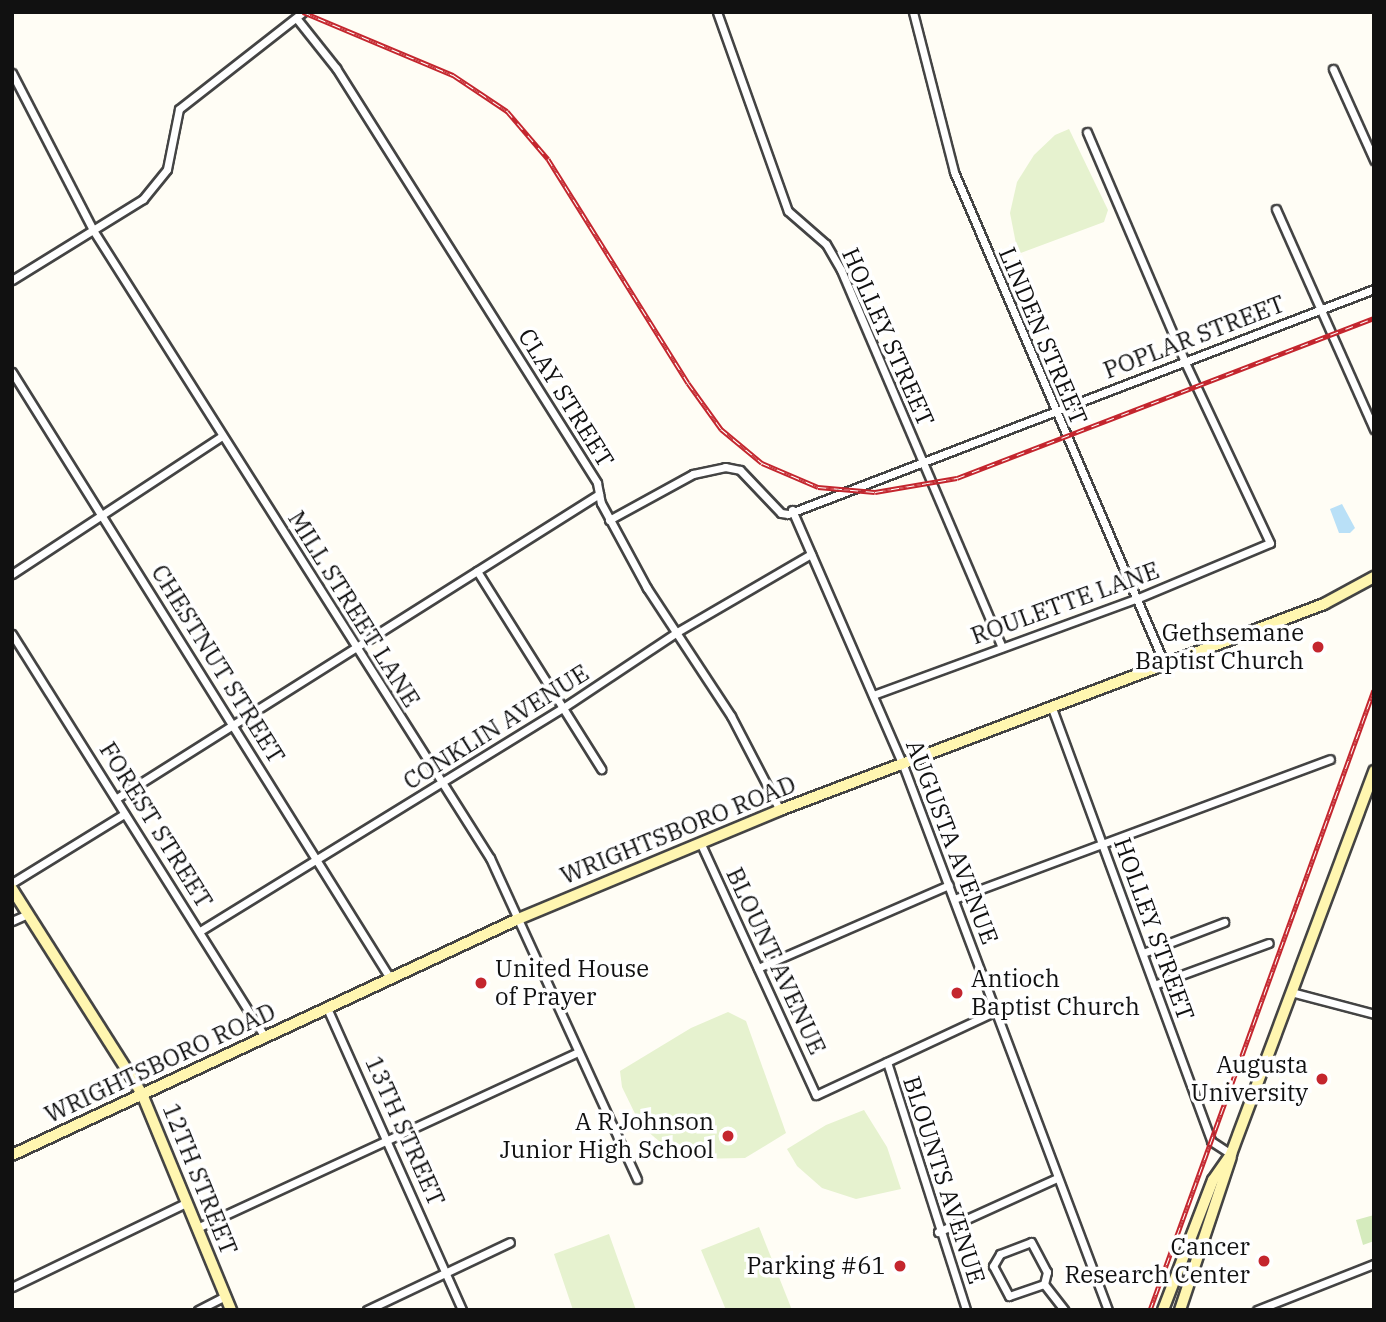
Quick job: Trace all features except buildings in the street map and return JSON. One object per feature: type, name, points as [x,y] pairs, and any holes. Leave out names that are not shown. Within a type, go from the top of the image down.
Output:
[{"type":"street","name":"HOLLEY STREET","points":[[717,12],[788,211],[826,244],[841,270],[1002,646]]},
{"type":"street","name":"LINDEN STREET","points":[[913,12],[954,172],[1053,411],[1165,665]]},
{"type":"street","points":[[12,280],[143,199],[163,176],[179,109],[187,100],[300,16]]},
{"type":"street","name":"CLAY STREET","points":[[300,16],[358,101],[597,483],[609,520],[731,716],[780,810]]},
{"type":"street","points":[[1333,69],[1374,160]]},
{"type":"street","name":"MILL STREET LANE","points":[[12,73],[93,230],[490,859],[576,1053],[637,1179]]},
{"type":"street","points":[[1087,132],[1185,362]]},
{"type":"street","points":[[1276,209],[1374,429]]},
{"type":"street","name":"POPLAR STREET","points":[[792,510],[1374,289]]},
{"type":"street","name":"ROULETTE LANE","points":[[873,695],[1136,599],[1269,543],[1185,362]]},
{"type":"street","name":"CHESTNUT STREET","points":[[12,372],[390,978]]},
{"type":"street","points":[[12,574],[222,436]]},
{"type":"street","points":[[609,520],[693,474],[725,467],[740,470],[782,513],[792,510]]},
{"type":"street","points":[[117,798],[599,494]]},
{"type":"street","name":"AUGUSTA AVENUE","points":[[792,510],[903,765],[1108,1310]]},
{"type":"street","name":"CONKLIN AVENUE","points":[[200,931],[442,784],[677,632],[811,554]]},
{"type":"street","points":[[477,572],[601,769]]},
{"type":"street","name":"WRIGHTSBORO ROAD","points":[[12,1155],[516,920],[780,810],[1341,597],[1374,577]]},
{"type":"street","name":"FOREST STREET","points":[[12,634],[265,1037]]},
{"type":"street","name":"HOLLEY STREET","points":[[1052,708],[1211,1141],[1231,1154]]},
{"type":"street","points":[[954,900],[1330,759]]},
{"type":"street","points":[[1163,1310],[1213,1180],[1231,1154],[1374,771]]},
{"type":"street","points":[[12,883],[124,814]]},
{"type":"street","name":"BLOUNT AVENUE","points":[[700,842],[817,1096],[887,1062]]},
{"type":"street","points":[[758,968],[949,885]]},
{"type":"street","name":"12TH STREET","points":[[12,889],[142,1094],[231,1310]]},
{"type":"street","points":[[12,921],[28,914]]},
{"type":"street","points":[[1143,953],[1224,922]]},
{"type":"street","points":[[1154,985],[1269,943]]},
{"type":"street","points":[[1291,992],[1374,1014]]},
{"type":"street","name":"13TH STREET","points":[[327,1008],[462,1310]]},
{"type":"street","points":[[887,1062],[996,1011]]},
{"type":"street","points":[[197,1228],[576,1053]]},
{"type":"street","name":"BLOUNTS AVENUE","points":[[887,1062],[938,1232],[966,1310]]},
{"type":"street","points":[[1182,1308],[1230,1171],[1231,1154]]},
{"type":"street","points":[[938,1232],[1057,1178]]},
{"type":"street","points":[[12,1287],[186,1203]]},
{"type":"street","points":[[367,1310],[510,1242]]},
{"type":"street","points":[[1031,1242],[1047,1272],[1044,1284],[1009,1296],[993,1266],[1000,1254],[1031,1242]]},
{"type":"street","points":[[1257,1310],[1374,1264]]},
{"type":"street","points":[[1044,1284],[1064,1310]]},
{"type":"street","points":[[198,1310],[226,1296]]},
{"type":"green space","points":[[1069,129],[1108,210],[1104,222],[1018,254],[1010,213],[1017,182],[1034,155],[1055,135]]},
{"type":"green space","points":[[728,1012],[746,1021],[786,1133],[745,1158],[693,1159],[665,1146],[641,1126],[622,1087],[620,1071],[691,1028]]},
{"type":"green space","points":[[864,1110],[887,1147],[901,1189],[856,1199],[822,1188],[797,1166],[787,1149],[826,1125]]},
{"type":"green space","points":[[1374,1215],[1374,1241],[1363,1245],[1356,1220]]},
{"type":"green space","points":[[759,1227],[792,1310],[726,1310],[701,1250]]},
{"type":"green space","points":[[609,1234],[636,1310],[573,1310],[554,1254]]},
{"type":"water","points":[[1342,504],[1355,528],[1350,533],[1339,533],[1330,509]]},
{"type":"railway","points":[[303,12],[453,75],[507,111],[548,159],[688,383],[721,429],[762,463],[818,487],[875,492],[957,478],[1374,318]]},
{"type":"railway","points":[[1150,1310],[1374,690]]},
{"type":"place","name":"Gethsemane Baptist Church","points":[[1318,647]]},
{"type":"place","name":"United House of Prayer","points":[[481,983]]},
{"type":"place","name":"Antioch Baptist Church","points":[[957,993]]},
{"type":"place","name":"Augusta University","points":[[1322,1079]]},
{"type":"place","name":"A R Johnson Junior High School","points":[[728,1136]]},
{"type":"place","name":"Cancer Research Center","points":[[1264,1261]]},
{"type":"place","name":"Parking #61","points":[[900,1266]]}]
